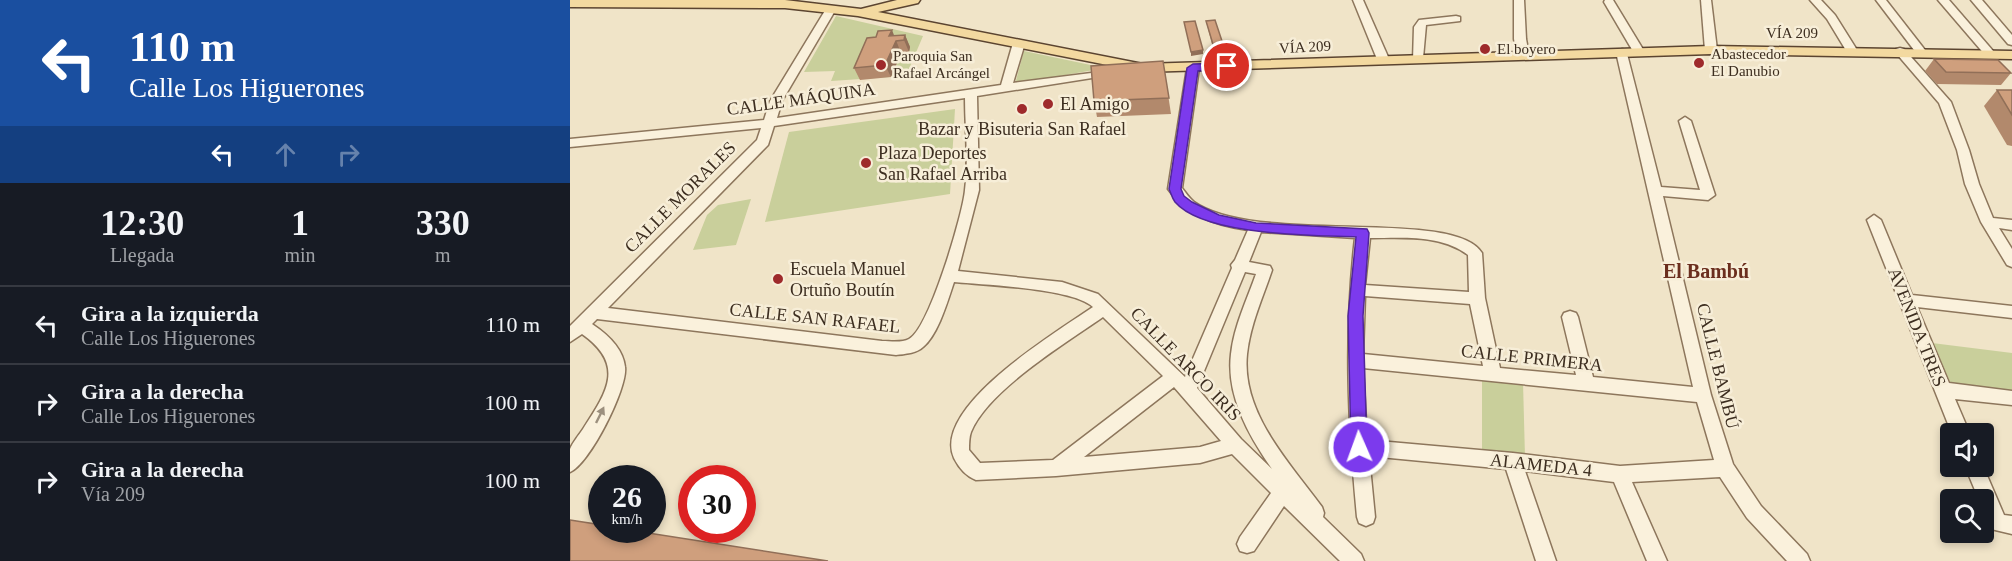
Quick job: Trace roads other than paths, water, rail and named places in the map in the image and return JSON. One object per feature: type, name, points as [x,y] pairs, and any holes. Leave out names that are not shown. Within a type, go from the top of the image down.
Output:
[{"type":"main road","name":"VÍA 209","points":[[570,3],[786,2],[858,12],[1143,68],[1630,51],[1900,51],[2012,55]]},
{"type":"main road","points":[[858,12],[908,2]]},
{"type":"main road","points":[[901,21],[897,14],[908,2]]},
{"type":"street","points":[[1358,0],[1383,59]]},
{"type":"street","points":[[1519,0],[1520,39],[1523,55]]},
{"type":"street","points":[[1706,0],[1711,50]]},
{"type":"street","points":[[1815,0],[1831,16],[1851,51]]},
{"type":"street","points":[[1881,0],[1921,52]]},
{"type":"street","points":[[1943,0],[1990,54]]},
{"type":"street","points":[[1976,0],[2012,42]]},
{"type":"street","name":"CALLE BAMBÚ","points":[[1609,2],[1630,51],[1654,191],[1703,395],[1725,468],[1754,512],[1800,561]]},
{"type":"street","name":"CALLE MORALES","points":[[581,324],[763,142],[776,101],[831,9]]},
{"type":"street","points":[[1418,58],[1419,27],[1422,22],[1456,20]]},
{"type":"street","points":[[1005,88],[1019,43]]},
{"type":"street","points":[[1900,51],[1945,102],[1963,150],[1972,184],[1988,222],[2012,261]]},
{"type":"street","name":"CALLE MÁQUINA","points":[[570,143],[770,123],[1143,68]]},
{"type":"street","points":[[1193,68],[1175,189],[1179,198],[1199,212],[1216,219],[1256,228],[1433,236],[1470,248],[1475,253],[1477,298],[1493,373]]},
{"type":"street","name":"CALLE SAN RAFAEL","points":[[581,324],[900,348],[916,344],[922,338],[949,276],[972,192],[971,93]]},
{"type":"street","points":[[1654,191],[1708,195],[1685,121]]},
{"type":"street","name":"AVENIDA TRES","points":[[1874,220],[1956,423]]},
{"type":"street","points":[[1988,222],[2012,225]]},
{"type":"street","points":[[1188,390],[1238,265],[1256,228]]},
{"type":"street","points":[[1363,233],[1355,360],[1359,447],[1366,517]]},
{"type":"street","points":[[1238,265],[1265,270],[1242,335],[1238,355],[1241,397],[1270,448],[1336,543]]},
{"type":"street","name":"CALLE ARCO IRIS","points":[[949,276],[1062,288],[1093,298],[1188,390],[1235,445],[1354,561]]},
{"type":"street","points":[[1358,290],[1477,298]]},
{"type":"street","points":[[1906,300],[2012,312]]},
{"type":"street","points":[[1104,308],[993,389],[972,414],[960,436],[959,449],[966,462],[976,472],[1056,468],[1200,455],[1235,445]]},
{"type":"street","points":[[1570,316],[1587,385]]},
{"type":"street","points":[[570,464],[588,439],[616,382],[618,367],[613,354],[600,337],[581,324]]},
{"type":"street","name":"CALLE PRIMERA","points":[[1355,360],[1703,395]]},
{"type":"street","points":[[1056,468],[1174,377]]},
{"type":"street","points":[[1943,390],[2012,398]]},
{"type":"street","name":"ALAMEDA 4","points":[[1359,447],[1513,461],[1620,474],[1725,468]]},
{"type":"street","points":[[1513,461],[1546,561]]},
{"type":"street","points":[[1620,474],[1657,561]]},
{"type":"street","points":[[1980,477],[2005,524]]},
{"type":"street","points":[[1247,544],[1283,492]]},
{"type":"place","name":"El boyero","points":[[1485,49]]},
{"type":"place","name":"Abastecedor El Danubio","points":[[1699,63]]},
{"type":"place","name":"Paroquia San Rafael Arcángel","points":[[881,65]]},
{"type":"place","name":"El Amigo","points":[[1048,104]]},
{"type":"place","name":"Bazar y Bisuteria San Rafael","points":[[1022,109]]},
{"type":"place","name":"Plaza Deportes San Rafael Arriba","points":[[866,163]]},
{"type":"place","name":"Escuela Manuel Ortuño Boutín","points":[[778,279]]},
{"type":"district","name":"El Bambú","points":[[1706,271]]}]
